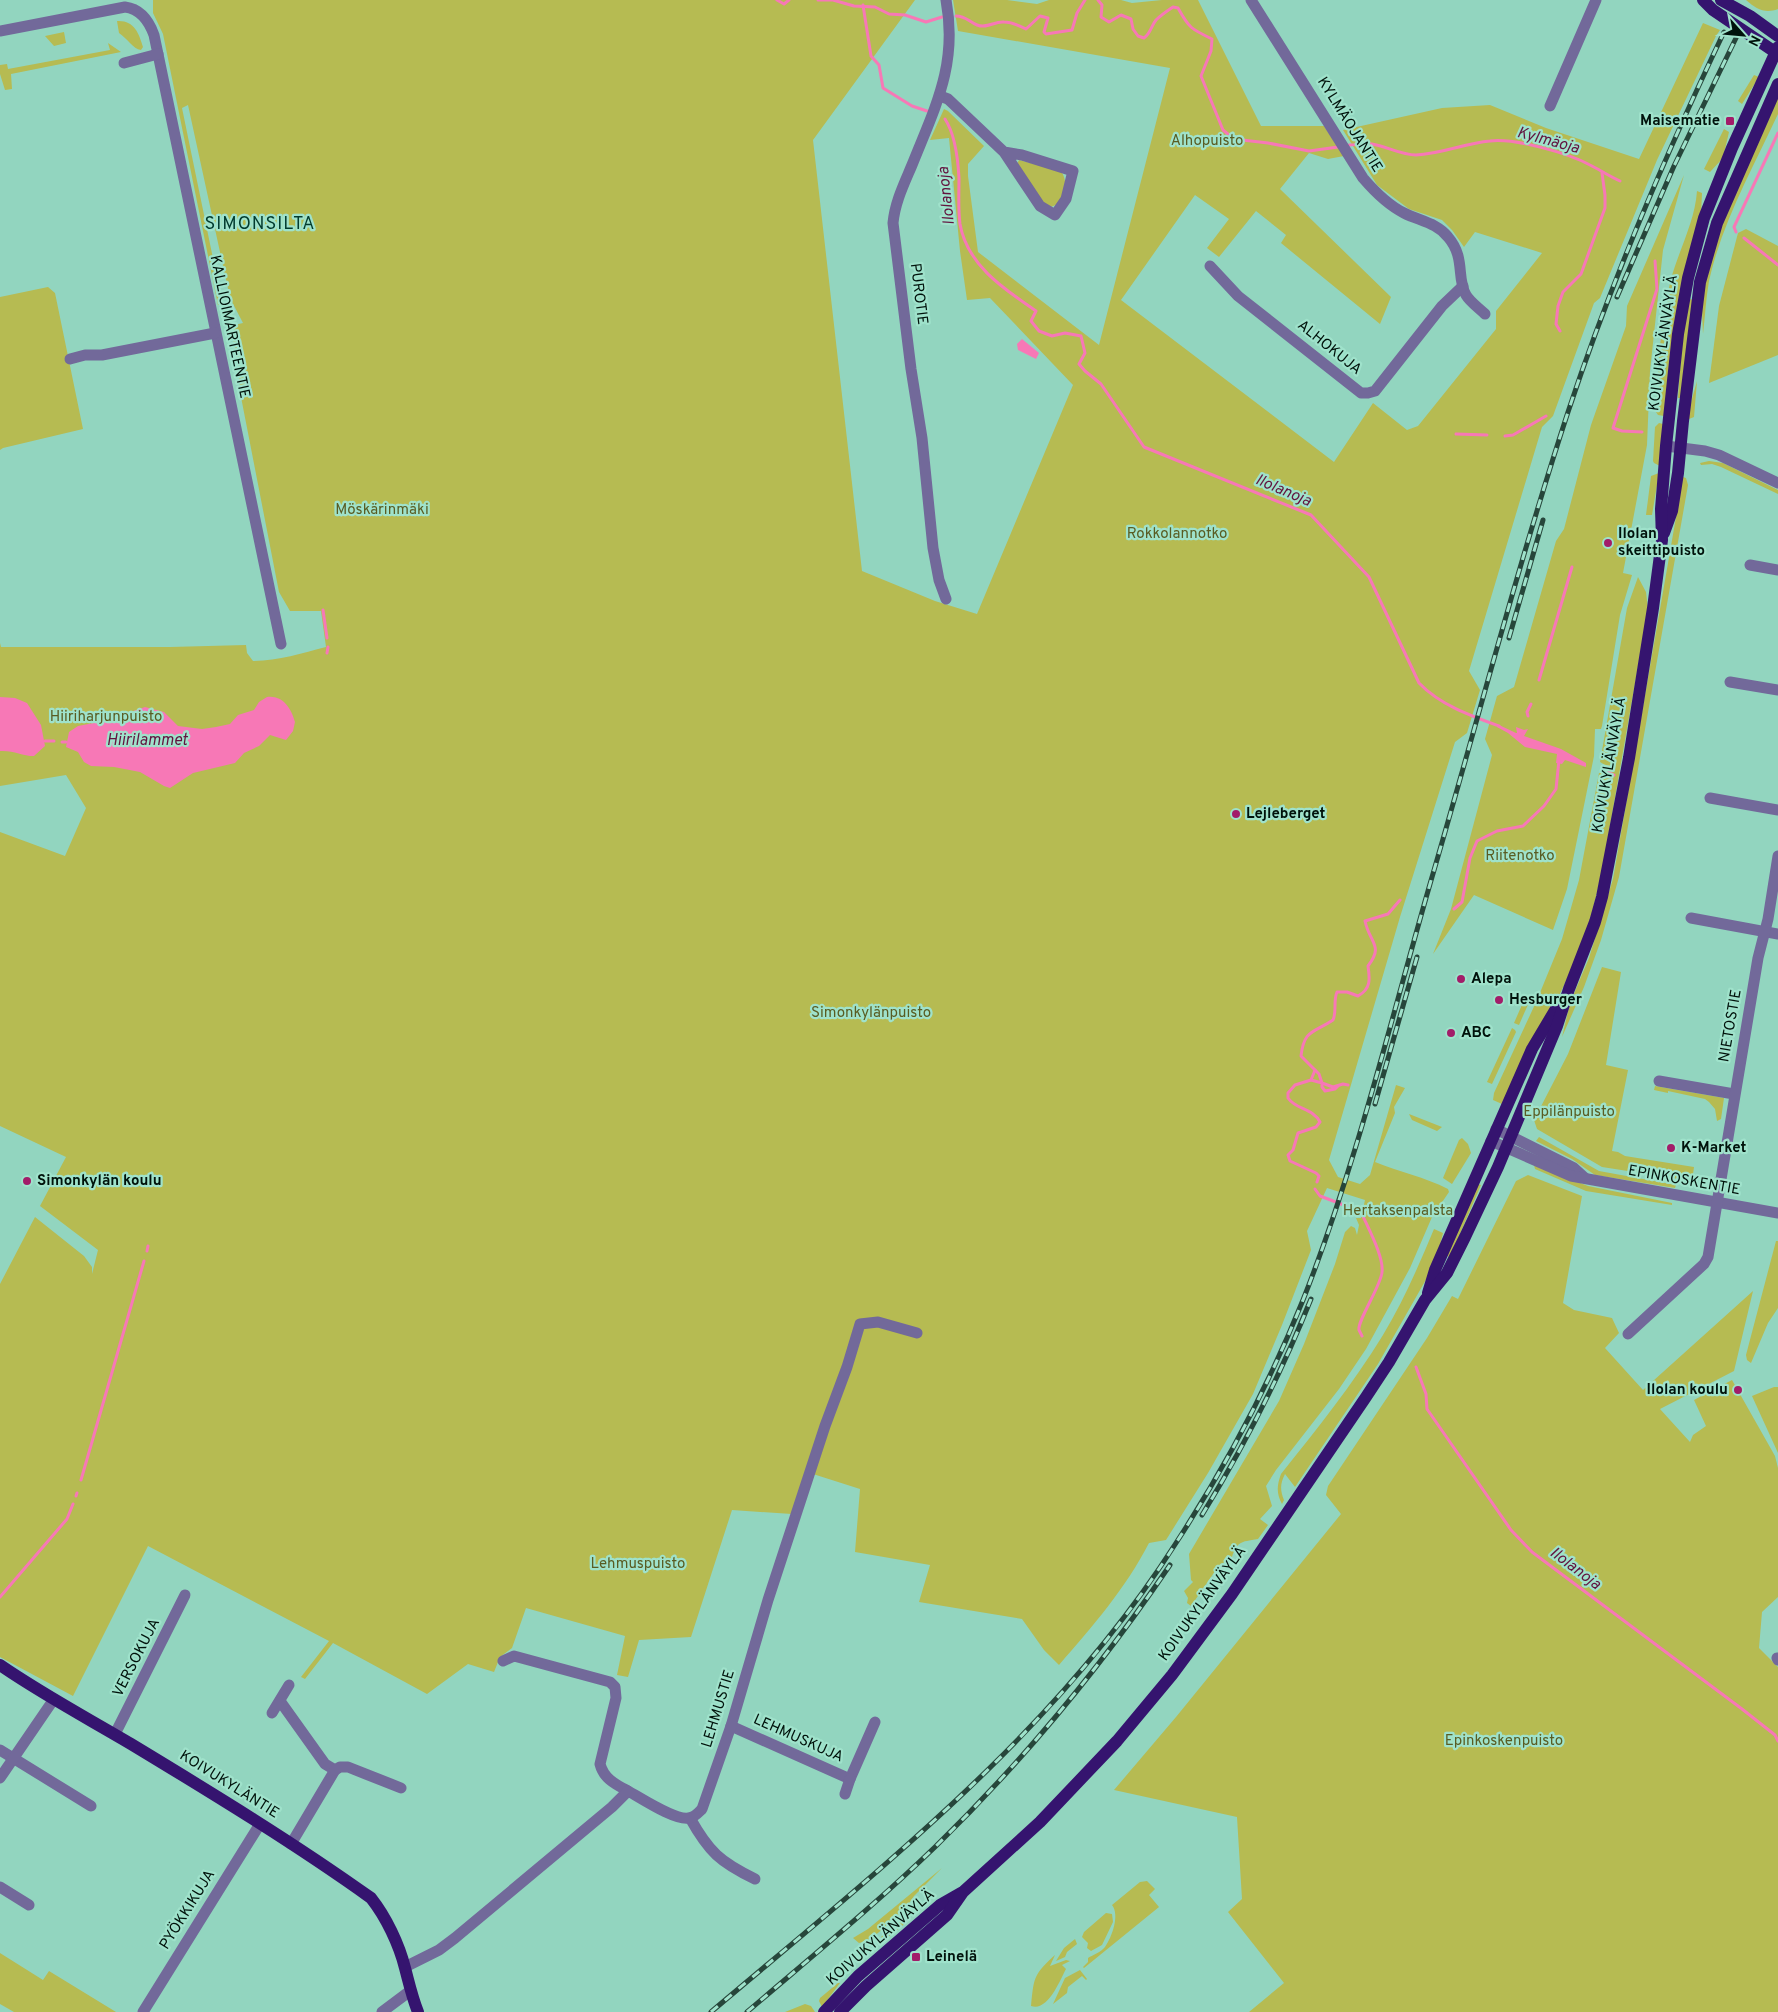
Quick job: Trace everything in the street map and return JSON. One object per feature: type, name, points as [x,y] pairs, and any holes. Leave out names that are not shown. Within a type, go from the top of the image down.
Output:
[{"type":"main road","points":[[1703,0],[1713,10],[1777,51]]},
{"type":"main road","points":[[1721,0],[1750,16],[1778,36]]},
{"type":"main road","name":"KOIVUKYLÄNVÄYLÄ","points":[[824,2012],[858,1976],[940,1905],[963,1892],[1040,1822],[1117,1741],[1172,1675],[1265,1547],[1389,1362],[1425,1300],[1447,1273],[1465,1237],[1506,1148],[1557,1026],[1568,990],[1595,922],[1608,872],[1654,608],[1662,540],[1661,509],[1666,446],[1678,334],[1688,278],[1704,218],[1732,148],[1777,51]]},
{"type":"main road","name":"KOIVUKYLÄNVÄYLÄ","points":[[1662,540],[1672,511],[1700,282],[1717,223],[1778,84]]},
{"type":"main road","name":"KOIVUKYLÄNVÄYLÄ","points":[[1425,1300],[1435,1270],[1532,1049],[1568,990]]},
{"type":"main road","name":"KOIVUKYLÄNTIE","points":[[0,1666],[54,1700],[115,1734],[260,1824],[371,1898],[383,1916],[399,1950],[418,2012]]},
{"type":"main road","name":"KOIVUKYLÄNVÄYLÄ","points":[[840,2012],[866,1986],[947,1915],[963,1892]]},
{"type":"street","name":"PUROTIE","points":[[946,0],[950,32],[946,77],[898,199],[893,223],[922,438],[933,548],[939,580],[946,599]]},
{"type":"street","name":"KYLMÄOJANTIE","points":[[1251,0],[1363,178],[1391,206],[1438,227],[1448,236],[1456,249],[1461,264],[1466,296],[1485,314]]},
{"type":"street","points":[[1550,106],[1596,0]]},
{"type":"street","name":"KALLIOIMARTEENTIE","points":[[0,31],[105,10],[130,8],[141,13],[149,23],[158,54],[282,644]]},
{"type":"street","points":[[124,63],[158,54]]},
{"type":"street","points":[[940,96],[948,99],[1004,152],[1040,206],[1055,215],[1066,199],[1073,171],[1022,155],[1004,152]]},
{"type":"street","name":"ALHOKUJA","points":[[1210,266],[1238,296],[1361,393],[1368,393],[1379,387],[1442,306],[1463,286]]},
{"type":"street","points":[[70,359],[102,355],[215,332]]},
{"type":"street","points":[[1666,446],[1719,455],[1778,483]]},
{"type":"street","points":[[1750,565],[1778,570]]},
{"type":"street","points":[[1730,682],[1778,690]]},
{"type":"street","points":[[1710,798],[1778,810]]},
{"type":"street","name":"NIETOSTIE","points":[[1628,1334],[1704,1264],[1708,1257],[1734,1094],[1778,856]]},
{"type":"street","points":[[1691,918],[1778,934]]},
{"type":"street","points":[[1658,1081],[1734,1094]]},
{"type":"street","name":"EPINKOSKENTIE","points":[[1493,1135],[1510,1136],[1574,1168],[1585,1178]]},
{"type":"street","name":"EPINKOSKENTIE","points":[[1493,1135],[1506,1148],[1571,1176],[1778,1213]]},
{"type":"street","name":"LEHMUSTIE","points":[[690,1818],[697,1815],[705,1804],[825,1426],[847,1367],[860,1324],[878,1322],[917,1333]]},
{"type":"street","name":"VERSOKUJA","points":[[115,1734],[185,1594]]},
{"type":"street","points":[[503,1660],[514,1656],[610,1682],[615,1687],[616,1698],[600,1764],[602,1773],[608,1780],[678,1817],[690,1818],[699,1835],[725,1864],[755,1879]]},
{"type":"street","points":[[272,1713],[289,1685]]},
{"type":"street","points":[[0,1778],[54,1700]]},
{"type":"street","points":[[280,1700],[325,1764],[335,1770]]},
{"type":"street","name":"LEHMUSKUJA","points":[[731,1726],[850,1779],[875,1722]]},
{"type":"street","points":[[0,1750],[91,1806]]},
{"type":"street","points":[[290,1844],[335,1770],[340,1767],[348,1767],[400,1788]]},
{"type":"street","points":[[845,1794],[850,1779]]},
{"type":"street","points":[[405,1967],[439,1950],[460,1934],[612,1807],[628,1791]]},
{"type":"street","name":"PYÖKKIKUJA","points":[[143,2012],[260,1824]]},
{"type":"street","points":[[0,1887],[29,1905]]},
{"type":"street","points":[[382,2012],[410,1991]]},
{"type":"green space","name":"Simonkylänpuisto","points":[[153,0],[915,0],[813,140],[862,571],[935,601],[977,614],[1073,385],[990,298],[967,300],[960,251],[949,138],[930,140],[944,109],[984,146],[968,164],[978,252],[1099,345],[1170,68],[958,31],[953,0],[1007,0],[1037,4],[1049,0],[1121,0],[1132,3],[1162,0],[1198,0],[1261,126],[1324,126],[1344,156],[1328,159],[1309,153],[1280,189],[1391,297],[1380,324],[1281,243],[1286,235],[1256,211],[1219,257],[1207,248],[1229,219],[1195,195],[1121,300],[1334,462],[1373,403],[1407,430],[1418,426],[1496,329],[1496,311],[1542,253],[1475,232],[1464,247],[1442,220],[1409,209],[1377,185],[1343,130],[1442,108],[1490,105],[1546,128],[1639,159],[1703,23],[1720,30],[1657,160],[1600,298],[1594,303],[1553,416],[1542,427],[1469,671],[1480,690],[1467,733],[1455,742],[1400,917],[1329,1160],[1338,1177],[1360,1184],[1370,1175],[1396,1085],[1405,1088],[1394,1107],[1395,1113],[1375,1162],[1430,1181],[1448,1189],[1449,1192],[1432,1217],[1410,1268],[1366,1349],[1339,1389],[1276,1470],[1266,1486],[1272,1506],[1260,1519],[1268,1525],[1258,1539],[1247,1541],[1237,1546],[1231,1560],[1220,1564],[1191,1606],[1187,1603],[1188,1598],[1184,1591],[1193,1582],[1191,1580],[1189,1554],[1279,1401],[1304,1344],[1335,1264],[1345,1232],[1351,1226],[1355,1228],[1357,1235],[1359,1225],[1356,1218],[1361,1218],[1365,1200],[1327,1188],[1307,1231],[1311,1250],[1253,1394],[1208,1473],[1166,1540],[1149,1543],[1119,1591],[1096,1622],[1059,1665],[1044,1650],[1022,1619],[919,1602],[930,1565],[855,1552],[860,1489],[813,1474],[792,1514],[732,1510],[691,1637],[639,1640],[628,1677],[617,1675],[625,1636],[526,1608],[512,1648],[500,1657],[494,1672],[468,1664],[427,1694],[333,1643],[305,1679],[301,1677],[329,1641],[148,1546],[73,1696],[0,1657],[0,1284],[35,1217],[84,1256],[92,1267],[92,1274],[98,1250],[40,1206],[66,1157],[0,1126],[0,832],[65,856],[86,808],[66,775],[0,786],[0,643],[1,647],[246,645],[247,653],[253,661],[281,658],[326,647],[321,611],[290,611],[279,592],[241,397],[236,352],[230,326],[243,323],[230,298],[188,105],[182,108],[222,302],[221,305],[218,305],[163,34],[153,13]]},
{"type":"green space","points":[[1746,0],[1778,0],[1778,9],[1761,10]]},
{"type":"green space","points":[[117,21],[123,21],[135,28],[143,47],[141,50],[135,48],[119,33]]},
{"type":"green space","points":[[64,32],[66,43],[54,46],[45,36]]},
{"type":"green space","points":[[108,43],[121,52],[11,74],[12,89],[5,90],[0,74],[0,65],[7,64],[8,69],[110,50]]},
{"type":"green space","points":[[1754,75],[1759,77],[1742,104],[1738,101]]},
{"type":"green space","points":[[1778,94],[1778,114],[1730,216],[1715,259],[1708,287],[1703,334],[1703,294],[1715,238]]},
{"type":"green space","points":[[1724,129],[1729,132],[1723,158],[1710,172],[1704,169]]},
{"type":"green space","points":[[1019,160],[1061,171],[1065,184],[1058,204],[1051,207],[1044,204],[1017,164]]},
{"type":"green space","name":"Riitenotko","points":[[1684,175],[1663,250],[1650,371],[1647,445],[1623,573],[1632,575],[1620,615],[1602,726],[1601,729],[1595,729],[1594,756],[1567,889],[1553,930],[1474,895],[1433,954],[1451,909],[1492,755],[1485,739],[1497,696],[1514,687],[1556,541],[1564,529],[1591,425],[1626,326],[1627,306]]},
{"type":"green space","points":[[1697,191],[1702,193],[1701,215],[1664,416],[1658,415],[1656,412],[1664,312],[1674,268],[1696,202]]},
{"type":"green space","points":[[1746,229],[1778,246],[1778,355],[1709,383],[1719,306],[1738,233]]},
{"type":"green space","points":[[48,287],[55,293],[83,429],[0,450],[0,297]]},
{"type":"green space","points":[[1689,299],[1694,300],[1682,398],[1678,398],[1682,341]]},
{"type":"green space","points":[[1697,381],[1694,417],[1689,419],[1688,413]]},
{"type":"green space","points":[[1659,423],[1663,424],[1660,466],[1653,461],[1655,427]]},
{"type":"green space","points":[[1709,461],[1723,463],[1778,490],[1778,494],[1721,467],[1712,464],[1701,465],[1700,463]]},
{"type":"green space","points":[[1659,473],[1652,515],[1646,515],[1651,476]]},
{"type":"green space","points":[[1683,477],[1686,478],[1688,485],[1619,877],[1601,940],[1584,987],[1562,1037],[1570,1003],[1589,958],[1613,879]]},
{"type":"green space","points":[[1638,577],[1646,592],[1648,609],[1603,866],[1594,905],[1587,929],[1569,974],[1502,1104],[1493,1100],[1494,1093],[1537,1000],[1562,939],[1579,880],[1599,773],[1606,773],[1608,770],[1600,762],[1627,608]]},
{"type":"green space","name":"Eppilänpuisto","points":[[1602,967],[1621,972],[1606,1065],[1628,1070],[1612,1151],[1625,1156],[1694,1167],[1692,1181],[1602,1167],[1537,1129],[1534,1120],[1568,1054]]},
{"type":"green space","points":[[1525,998],[1530,1000],[1519,1025],[1514,1023]]},
{"type":"green space","points":[[1512,1028],[1516,1032],[1492,1084],[1487,1082]]},
{"type":"green space","points":[[1655,1086],[1724,1098],[1721,1119],[1717,1121],[1715,1109],[1705,1099],[1654,1090]]},
{"type":"green space","points":[[1409,1114],[1442,1127],[1437,1131],[1412,1120]]},
{"type":"green space","points":[[1539,1137],[1599,1171],[1676,1185],[1675,1188],[1595,1175],[1572,1159],[1536,1141]]},
{"type":"green space","points":[[1462,1138],[1468,1144],[1471,1153],[1452,1184],[1443,1178],[1459,1140]]},
{"type":"green space","points":[[1534,1165],[1588,1186],[1672,1203],[1672,1205],[1586,1191],[1535,1169]]},
{"type":"green space","name":"Epinkoskenpuisto","points":[[1528,1175],[1582,1196],[1563,1303],[1574,1310],[1612,1318],[1619,1333],[1605,1348],[1643,1390],[1753,1291],[1734,1371],[1660,1409],[1690,1442],[1693,1435],[1706,1426],[1694,1400],[1732,1380],[1775,1456],[1778,1468],[1778,1597],[1762,1612],[1759,1648],[1778,1667],[1778,2012],[1249,2012],[1284,1983],[1228,1912],[1242,1899],[1237,1817],[1114,1790],[1176,1717],[1341,1514],[1326,1495],[1328,1486],[1427,1338],[1452,1296],[1458,1299],[1516,1181]]},
{"type":"green space","points":[[1478,1184],[1481,1185],[1450,1257],[1447,1256]]},
{"type":"green space","points":[[1434,1229],[1443,1233],[1438,1253],[1428,1276],[1378,1364],[1295,1487],[1285,1474],[1281,1487],[1284,1500],[1282,1504],[1278,1489],[1281,1474],[1347,1389],[1383,1335],[1417,1270]]},
{"type":"green space","points":[[1776,1241],[1778,1241],[1778,1308],[1768,1323],[1751,1363],[1747,1360],[1746,1355]]},
{"type":"green space","points":[[1778,1387],[1778,1453],[1752,1396]]},
{"type":"green space","points":[[942,1868],[914,1896],[904,1911],[872,1938],[859,1943],[853,1938],[868,1929]]},
{"type":"green space","points":[[1147,1881],[1155,1889],[1149,1895],[1159,1907],[1084,1968],[1088,1958],[1103,1949],[1108,1943],[1115,1920],[1112,1905],[1140,1882]]},
{"type":"green space","points":[[1106,1913],[1112,1914],[1113,1922],[1102,1945],[1091,1951],[1087,1948],[1088,1943],[1082,1937],[1084,1932]]},
{"type":"green space","points":[[904,1918],[907,1922],[884,1940],[881,1937]]},
{"type":"green space","points":[[1075,1939],[1077,1944],[1067,1952],[1065,1957],[1056,1961],[1064,1948]]},
{"type":"green space","points":[[0,1953],[43,1980],[49,1971],[116,2012],[14,2012],[0,2004]]},
{"type":"green space","points":[[1055,1955],[1050,1966],[1066,1960],[1070,1961],[1062,1965],[1066,1969],[1048,2000],[1037,2007],[1031,2006],[1036,1978],[1042,1967]]},
{"type":"green space","points":[[1080,1970],[1087,1979],[1082,1976],[1068,1987],[1067,1993],[1053,2004],[1065,1978]]},
{"type":"green space","points":[[840,1983],[822,2007],[819,2001],[820,1998]]},
{"type":"green space","points":[[805,2004],[811,2006],[815,2012],[785,2012]]},
{"type":"water","points":[[1022,339],[1039,353],[1036,359],[1018,350],[1017,344]]},
{"type":"water","points":[[0,697],[15,698],[27,703],[41,725],[45,746],[34,756],[0,751]]},
{"type":"water","name":"Hiirilammet","points":[[267,697],[281,700],[291,711],[295,722],[293,731],[286,740],[270,735],[259,746],[244,753],[235,763],[193,773],[170,788],[140,772],[114,767],[91,766],[84,762],[78,752],[66,747],[69,732],[78,726],[104,721],[145,707],[164,712],[178,726],[202,729],[230,724],[238,715],[254,710],[259,702]]},
{"type":"water","points":[[1497,724],[1516,733],[1516,727],[1524,730],[1528,729],[1524,736],[1561,749],[1586,763],[1586,767],[1565,760],[1562,764],[1556,763],[1557,754],[1525,747],[1508,733],[1497,727]]},
{"type":"waterway","name":"Kylmäoja","points":[[777,0],[784,4],[789,0]]},
{"type":"waterway","name":"Kylmäoja","points":[[818,0],[833,0],[854,6],[875,7],[889,14],[905,15],[926,22],[942,17]]},
{"type":"waterway","name":"Kylmäoja","points":[[956,16],[981,26],[1007,22],[1026,29],[1040,16],[1048,18],[1044,32],[1046,34],[1072,30],[1077,13],[1085,0]]},
{"type":"waterway","name":"Kylmäoja","points":[[1098,0],[1102,5],[1101,17],[1109,22],[1121,15],[1131,19],[1133,29],[1138,36],[1144,38],[1156,20],[1173,7],[1178,8],[1191,27],[1212,39],[1211,51],[1201,76],[1223,130],[1234,139],[1309,151],[1338,147]]},
{"type":"waterway","name":"Ilolanoja","points":[[863,5],[871,56],[879,65],[883,88],[912,106],[927,111]]},
{"type":"waterway","name":"Ilolanoja","points":[[945,119],[954,140],[957,155],[960,224],[970,252],[1000,285],[1036,311],[1031,321],[1039,331],[1052,336],[1065,333],[1081,336],[1085,353],[1079,364],[1101,384],[1144,447],[1311,515],[1369,577],[1419,683],[1446,704],[1499,726]]},
{"type":"waterway","points":[[1736,232],[1734,227],[1778,133]]},
{"type":"waterway","name":"Kylmäoja","points":[[1349,145],[1372,144],[1405,154],[1416,155],[1435,153],[1481,142],[1513,142],[1541,147],[1580,160],[1620,181]]},
{"type":"waterway","points":[[1560,331],[1556,324],[1558,306],[1563,292],[1581,274],[1605,208],[1602,173]]},
{"type":"waterway","name":"Kylmäoja","points":[[1744,238],[1778,265]]},
{"type":"waterway","points":[[1642,432],[1622,431],[1613,428],[1657,289],[1655,261]]},
{"type":"waterway","points":[[1505,436],[1513,435],[1546,416]]},
{"type":"waterway","points":[[1456,434],[1487,435]]},
{"type":"waterway","points":[[1539,680],[1572,567]]},
{"type":"waterway","points":[[323,610],[327,638]]},
{"type":"waterway","points":[[327,653],[328,647]]},
{"type":"waterway","points":[[1528,716],[1527,712],[1531,704]]},
{"type":"waterway","points":[[45,741],[54,741]]},
{"type":"waterway","name":"Ilolanoja","points":[[1454,909],[1462,902],[1470,858],[1477,841],[1497,831],[1523,826],[1544,806],[1556,789],[1559,760]]},
{"type":"waterway","points":[[1606,771],[1614,775]]},
{"type":"waterway","name":"Ilolanoja","points":[[1317,1182],[1319,1176],[1316,1173],[1290,1161],[1288,1155],[1293,1150],[1298,1133],[1316,1127],[1320,1122],[1313,1114],[1291,1102],[1288,1098],[1288,1093],[1295,1085],[1311,1080],[1315,1070],[1301,1056],[1302,1047],[1307,1036],[1333,1020],[1337,992],[1347,992],[1358,996],[1367,987],[1369,979],[1368,966],[1373,959],[1375,949],[1365,921],[1388,914],[1400,900]]},
{"type":"waterway","points":[[1315,1070],[1319,1074],[1322,1083],[1333,1087],[1343,1084],[1348,1085]]},
{"type":"waterway","points":[[1311,1080],[1322,1083],[1325,1091],[1335,1089],[1338,1086]]},
{"type":"waterway","name":"Ilolanoja","points":[[1315,1189],[1320,1196],[1357,1210],[1362,1214],[1381,1259],[1381,1278],[1359,1325],[1362,1336]]},
{"type":"waterway","points":[[147,1251],[148,1246]]},
{"type":"waterway","points":[[81,1480],[144,1261]]},
{"type":"waterway","name":"Ilolanoja","points":[[1416,1367],[1426,1394],[1427,1409],[1511,1530],[1532,1552],[1742,1709],[1775,1735],[1778,1741]]},
{"type":"waterway","points":[[0,1597],[67,1519],[73,1504]]},
{"type":"railway","points":[[711,2012],[901,1850],[962,1795],[1021,1737],[1076,1676],[1128,1612],[1176,1543],[1246,1424],[1290,1332],[1340,1198],[1514,589],[1568,412],[1602,315],[1640,220],[1724,32]]},
{"type":"railway","points":[[1617,297],[1674,166],[1736,38]]},
{"type":"railway","points":[[1509,638],[1543,520]]},
{"type":"railway","points":[[1375,1104],[1417,957]]},
{"type":"railway","points":[[1202,1515],[1261,1409],[1311,1299]]},
{"type":"railway","points":[[747,2012],[889,1890],[967,1815],[1029,1747],[1088,1677],[1170,1565]]},
{"type":"place","name":"Maisematie","points":[[1730,121]]},
{"type":"place","name":"Ilolan skeittipuisto","points":[[1608,543]]},
{"type":"place","name":"Lejleberget","points":[[1236,814]]},
{"type":"place","name":"Alepa","points":[[1461,979]]},
{"type":"place","name":"Hesburger","points":[[1499,1000]]},
{"type":"place","name":"ABC","points":[[1451,1033]]},
{"type":"place","name":"K-Market","points":[[1671,1148]]},
{"type":"place","name":"Simonkylän koulu","points":[[27,1181]]},
{"type":"place","name":"Ilolan koulu","points":[[1738,1390]]},
{"type":"place","name":"Leinelä","points":[[916,1957]]},
{"type":"district","name":"SIMONSILTA","points":[[260,224]]},
{"type":"park label","name":"Alhopuisto","points":[[1207,141]]},
{"type":"park label","name":"Möskärinmäki","points":[[382,510]]},
{"type":"park label","name":"Rokkolannotko","points":[[1177,534]]},
{"type":"park label","name":"Hiiriharjunpuisto","points":[[106,717]]},
{"type":"park label","name":"Hertaksenpalsta","points":[[1398,1211]]},
{"type":"park label","name":"Lehmuspuisto","points":[[638,1564]]}]
